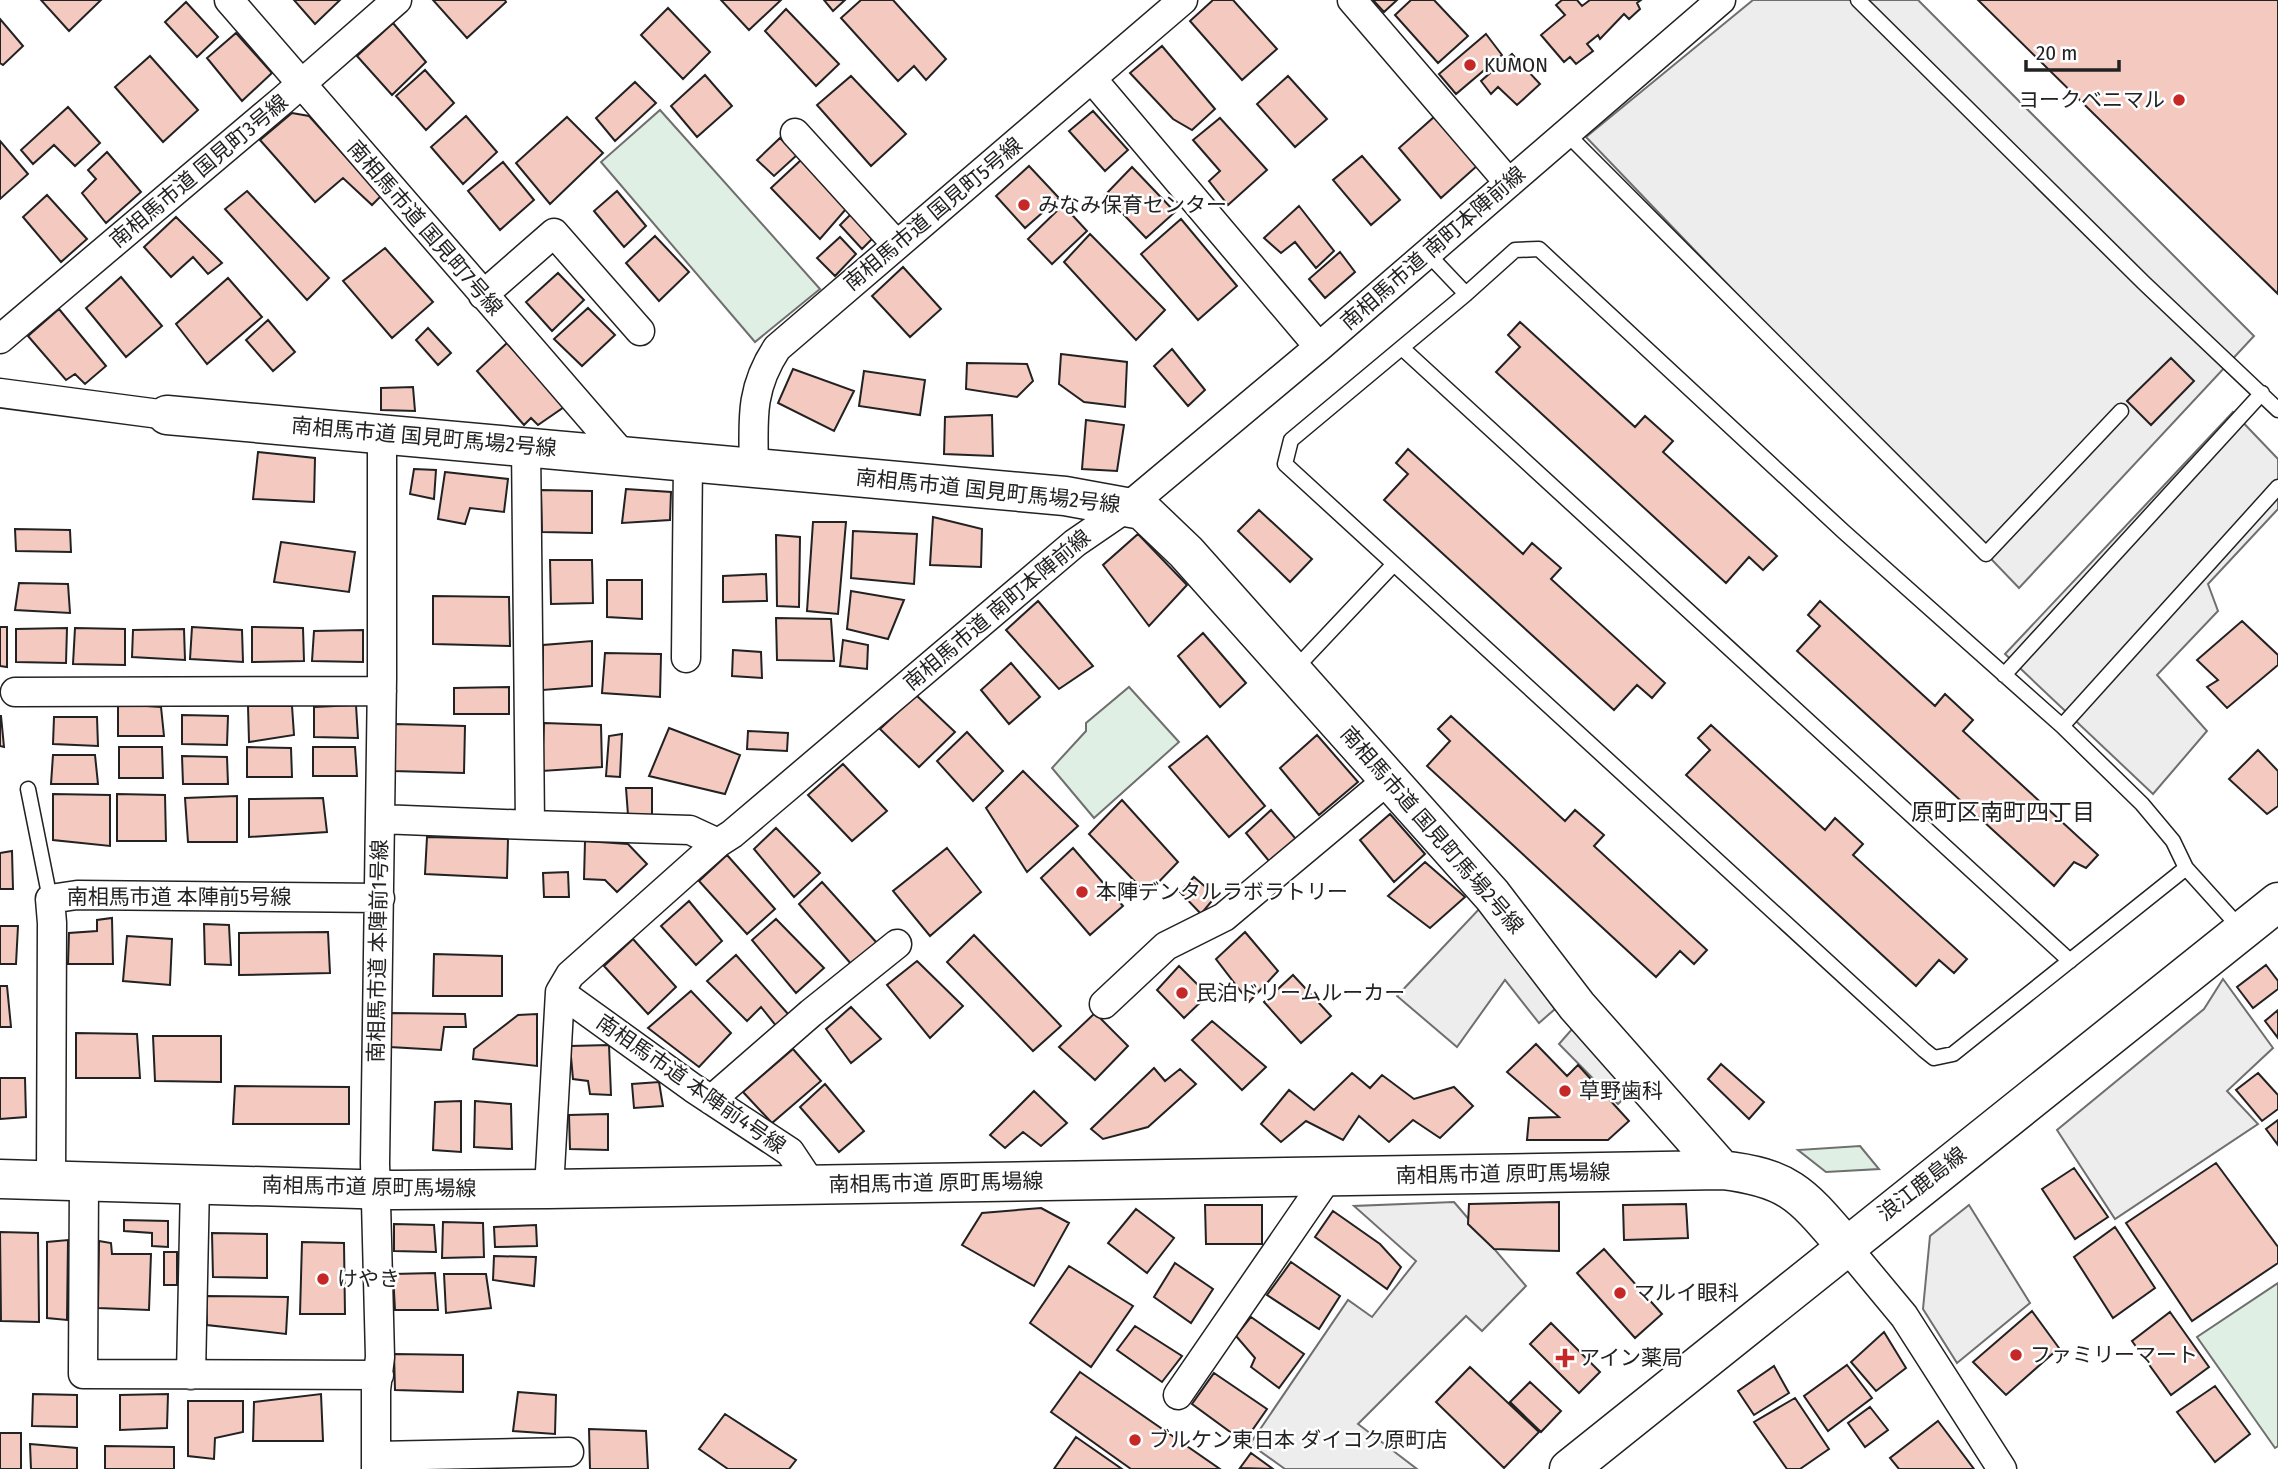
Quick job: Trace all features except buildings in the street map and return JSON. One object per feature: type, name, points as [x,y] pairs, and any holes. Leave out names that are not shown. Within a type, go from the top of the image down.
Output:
[{"type":"street","name":"南相馬市道 国見町7号線","points":[[229,0],[623,455]]},
{"type":"street","name":"南相馬市道 国見町3号線","points":[[0,339],[397,0]]},
{"type":"street","name":"南相馬市道 国見町5号線","points":[[754,467],[753,409],[757,385],[766,365],[791,335],[1093,80],[1152,10],[1183,0]]},
{"type":"street","points":[[1352,0],[1509,183]]},
{"type":"street","name":"南相馬市道 南町本陣前線","points":[[559,992],[570,975],[718,843],[732,834],[1074,542],[1129,506],[1319,347],[1721,0]]},
{"type":"street","points":[[1093,80],[1319,347]]},
{"type":"street","points":[[795,133],[896,244]]},
{"type":"street","points":[[483,295],[554,233],[640,331]]},
{"type":"street","name":"南相馬市道 国見町馬場2号線","points":[[0,393],[167,415],[526,445],[1065,496],[1129,506],[1153,519],[1186,552],[1293,671],[1492,894],[1577,1006],[1722,1170]]},
{"type":"street","name":"南相馬市道 本陣前1号線","points":[[376,1462],[379,1375],[376,1188],[382,433]]},
{"type":"street","points":[[526,445],[530,825]]},
{"type":"street","points":[[686,658],[688,461]]},
{"type":"street","points":[[15,692],[382,691]]},
{"type":"street","points":[[1104,1004],[1166,946],[1224,917],[1389,779]]},
{"type":"street","points":[[380,819],[690,831],[718,843]]},
{"type":"street","name":"南相馬市道 本陣前5号線","points":[[191,1375],[83,1374],[67,1181],[50,899],[77,895],[380,898]]},
{"type":"street","name":"浪江鹿島線","points":[[1569,1469],[1845,1245],[2278,902]]},
{"type":"street","points":[[711,1100],[811,1013],[897,944]]},
{"type":"street","points":[[549,1189],[559,992]]},
{"type":"street","name":"南相馬市道 本陣前4号線","points":[[559,992],[711,1100],[790,1152],[812,1185]]},
{"type":"street","name":"南相馬市道 原町馬場線","points":[[0,1179],[376,1188],[549,1189],[1722,1170],[1755,1174],[1781,1183],[1804,1197],[1845,1245]]},
{"type":"street","points":[[1178,1395],[1328,1177]]},
{"type":"street","points":[[195,1183],[191,1375],[379,1375]]},
{"type":"street","points":[[1845,1245],[1904,1316],[2002,1469]]},
{"type":"street","points":[[376,1462],[569,1452]]},
{"type":"lane","points":[[1858,0],[2144,284],[2278,410]]},
{"type":"lane","points":[[1565,132],[1614,185],[1986,554],[2121,411]]},
{"type":"lane","points":[[2186,868],[1953,1054],[1934,1058],[1285,464],[1291,440],[1516,250],[1539,249],[2062,726],[2142,804],[2173,841],[2186,868],[2243,931]]},
{"type":"lane","points":[[1427,253],[1466,294]]},
{"type":"lane","points":[[1402,348],[2070,961]]},
{"type":"lane","points":[[2004,675],[2262,393]]},
{"type":"lane","points":[[2062,726],[2278,487]]},
{"type":"lane","points":[[1293,671],[1394,565]]},
{"type":"lane","points":[[28,789],[50,899]]},
{"type":"green space","points":[[660,110],[820,289],[755,342],[601,162]]},
{"type":"green space","points":[[1129,687],[1179,742],[1094,818],[1052,768],[1086,731],[1086,723]]},
{"type":"green space","points":[[1860,1146],[1879,1169],[1826,1172],[1798,1150]]},
{"type":"green space","points":[[2278,1283],[2278,1446],[2275,1448],[2197,1337]]},
{"type":"shaded area","points":[[1753,0],[1918,0],[2254,336],[2019,588],[1586,137]]},
{"type":"shaded area","points":[[2233,412],[2278,459],[2278,509],[2208,584],[2218,611],[2157,675],[2207,731],[2153,794],[2005,654]]},
{"type":"shaded area","points":[[1481,907],[1555,1009],[1539,1023],[1505,980],[1457,1047],[1397,996]]},
{"type":"shaded area","points":[[2223,979],[2273,1048],[2227,1091],[2258,1124],[2115,1219],[2057,1130],[2204,1009]]},
{"type":"shaded area","points":[[1573,1028],[1631,1091],[1618,1104],[1559,1044]]},
{"type":"shaded area","points":[[1454,1202],[1526,1286],[1482,1331],[1466,1316],[1358,1424],[1417,1469],[1285,1469],[1250,1444],[1348,1300],[1372,1317],[1416,1261],[1354,1206]]},
{"type":"shaded area","points":[[1969,1205],[2030,1303],[1957,1363],[1923,1309],[1930,1236]]},
{"type":"place","name":"KUMON","points":[[1470,65]]},
{"type":"place","name":"ヨークベニマル","points":[[2179,100]]},
{"type":"place","name":"みなみ保育センター","points":[[1024,205]]},
{"type":"place","name":"本陣デンタルラボラトリー","points":[[1082,892]]},
{"type":"place","name":"民泊ドリームルーカー","points":[[1182,993]]},
{"type":"place","name":"草野歯科","points":[[1565,1091]]},
{"type":"place","name":"けやき","points":[[323,1279]]},
{"type":"place","name":"マルイ眼科","points":[[1620,1293]]},
{"type":"place","name":"ファミリーマート","points":[[2016,1355]]},
{"type":"place","name":"アイン薬局","points":[[1565,1358]]},
{"type":"place","name":"ブルケン東日本 ダイコク原町店","points":[[1135,1440]]},
{"type":"district","name":"原町区南町四丁目","points":[[2003,812]]}]
